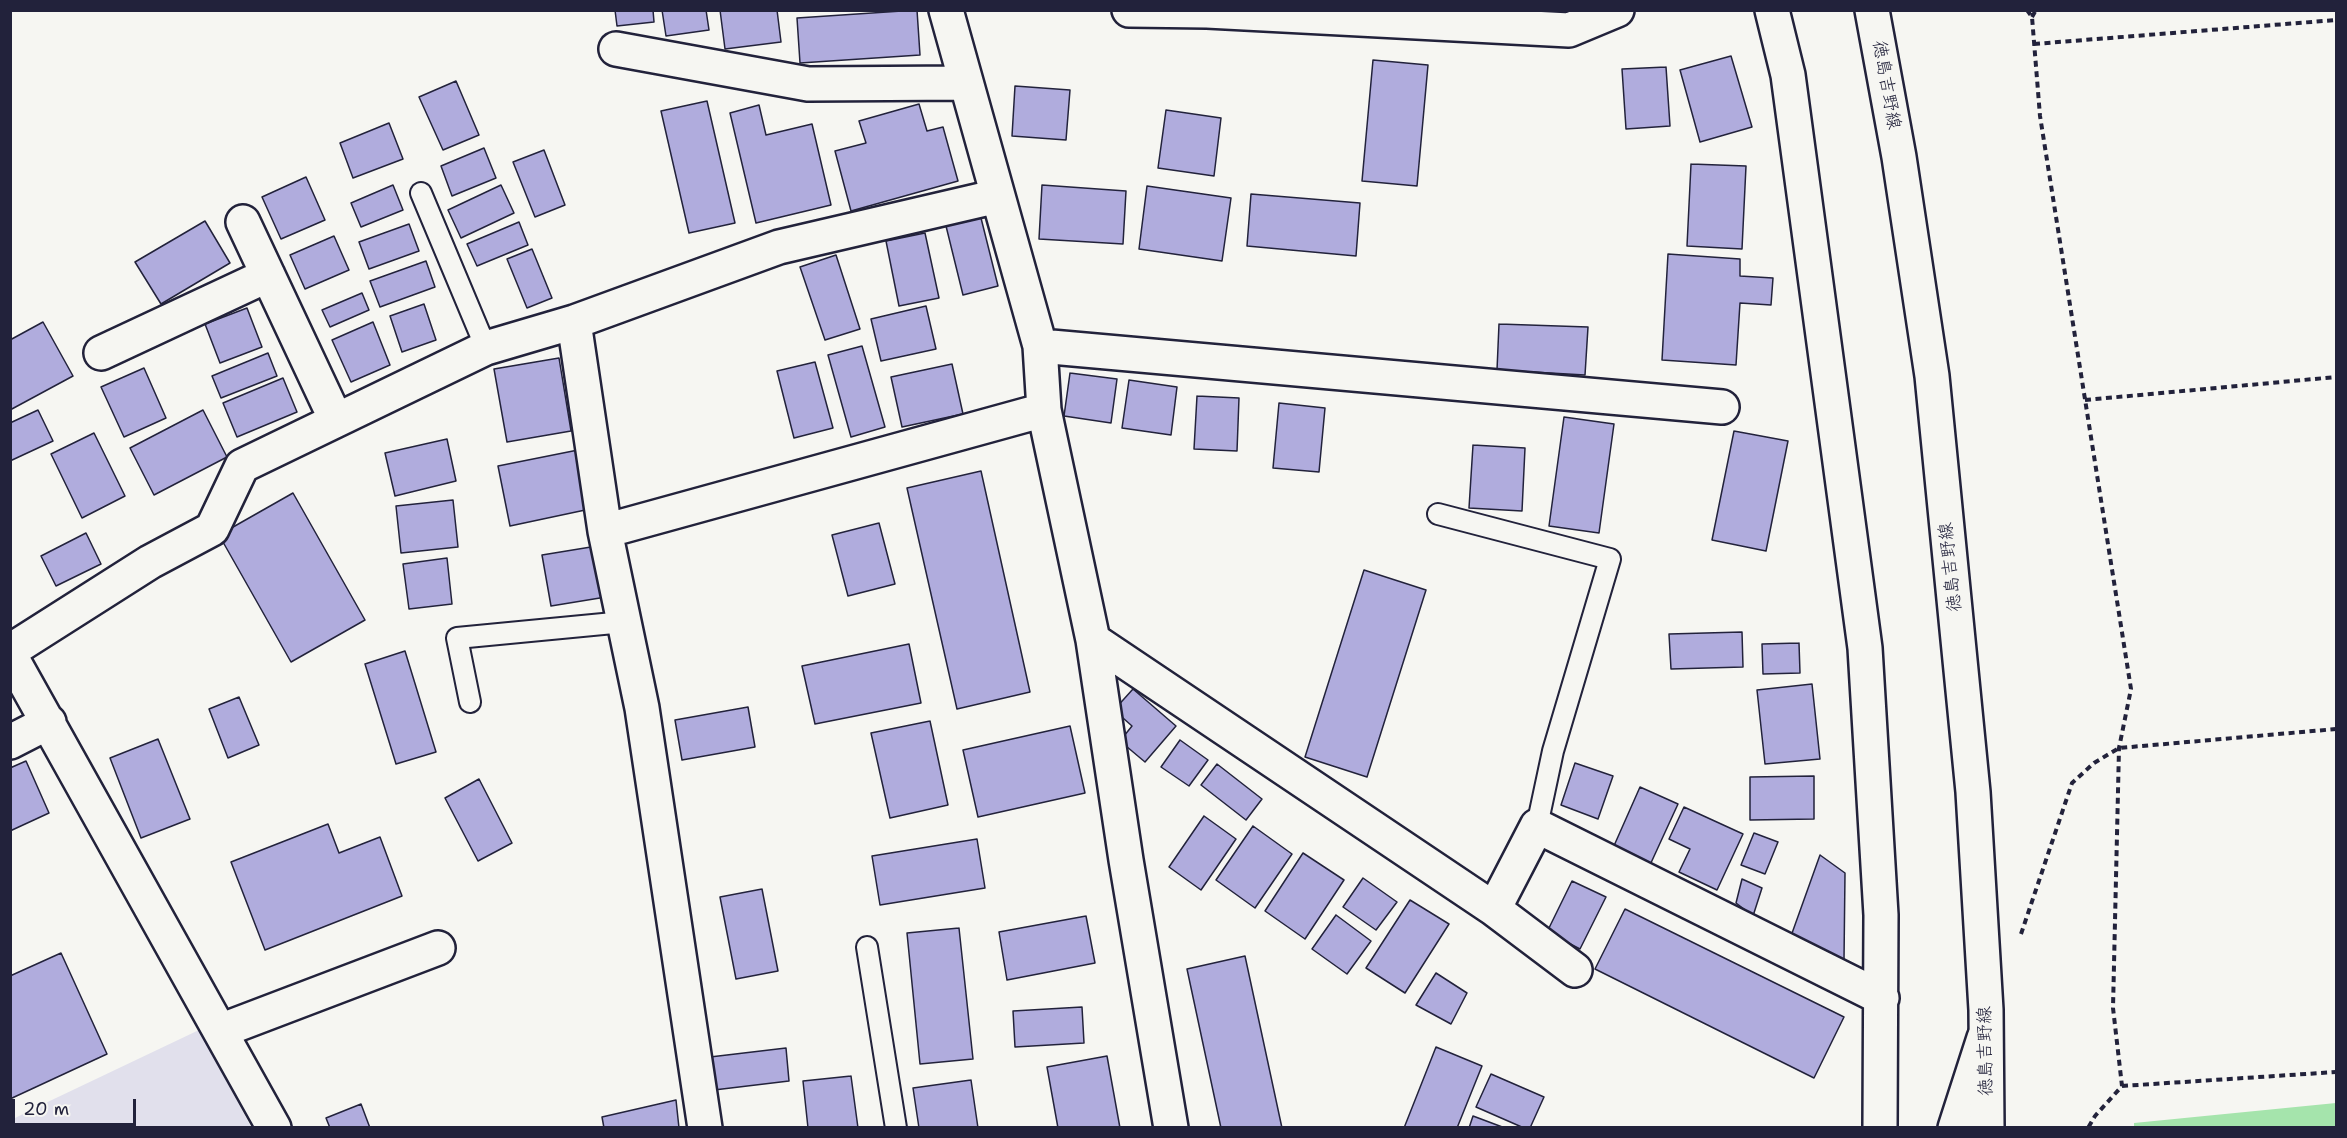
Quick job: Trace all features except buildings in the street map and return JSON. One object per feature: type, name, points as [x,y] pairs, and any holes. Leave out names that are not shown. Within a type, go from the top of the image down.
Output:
[{"type":"street","points":[[946,10],[1040,346],[1044,410],[1094,639],[1126,860],[1171,1128]]},
{"type":"street","points":[[1129,10],[1302,13],[1569,30],[1617,10]]},
{"type":"street","points":[[1772,10],[1788,75],[1865,648],[1881,915],[1880,1128]]},
{"type":"street","name":"徳島吉野線","points":[[1872,10],[1899,157],[1932,376],[1973,792],[1986,1031],[1987,1128]]},
{"type":"street","points":[[616,49],[808,84],[966,83]]},
{"type":"street","points":[[274,1128],[10,653],[150,562],[212,529],[242,466],[486,348],[574,322],[779,247],[998,196]]},
{"type":"street","points":[[243,222],[336,420]]},
{"type":"street","points":[[101,353],[268,275]]},
{"type":"street","points":[[574,322],[605,531],[642,708],[705,1128]]},
{"type":"street","points":[[1040,346],[1722,407]]},
{"type":"street","points":[[605,531],[1044,410]]},
{"type":"street","points":[[1094,639],[1494,909],[1575,970]]},
{"type":"street","points":[[10,742],[49,722]]},
{"type":"street","points":[[1494,909],[1537,826],[1882,998]]},
{"type":"street","points":[[220,1031],[438,948]]},
{"type":"street","points":[[1955,1128],[1986,1031]]},
{"type":"lane","points":[[421,193],[486,348]]},
{"type":"lane","points":[[1438,514],[1610,558],[1553,751],[1537,826]]},
{"type":"lane","points":[[470,702],[458,638],[624,622]]},
{"type":"lane","points":[[867,947],[896,1128]]},
{"type":"path","points":[[2027,10],[2031,17],[2040,116],[2131,689],[2119,748],[2113,1008],[2122,1086]]},
{"type":"path","points":[[2031,17],[2036,10]]},
{"type":"path","points":[[2034,44],[2337,20]]},
{"type":"path","points":[[2085,400],[2337,377]]},
{"type":"path","points":[[2019,942],[2072,783],[2094,763],[2119,748],[2337,729]]},
{"type":"path","points":[[2088,1128],[2095,1116],[2122,1086],[2337,1072]]},
{"type":"shaded area","points":[[199,1030],[251,1127],[11,1127],[11,1120]]},
{"type":"green space","points":[[2336,1103],[2336,1127],[2134,1127],[2134,1123]]}]
